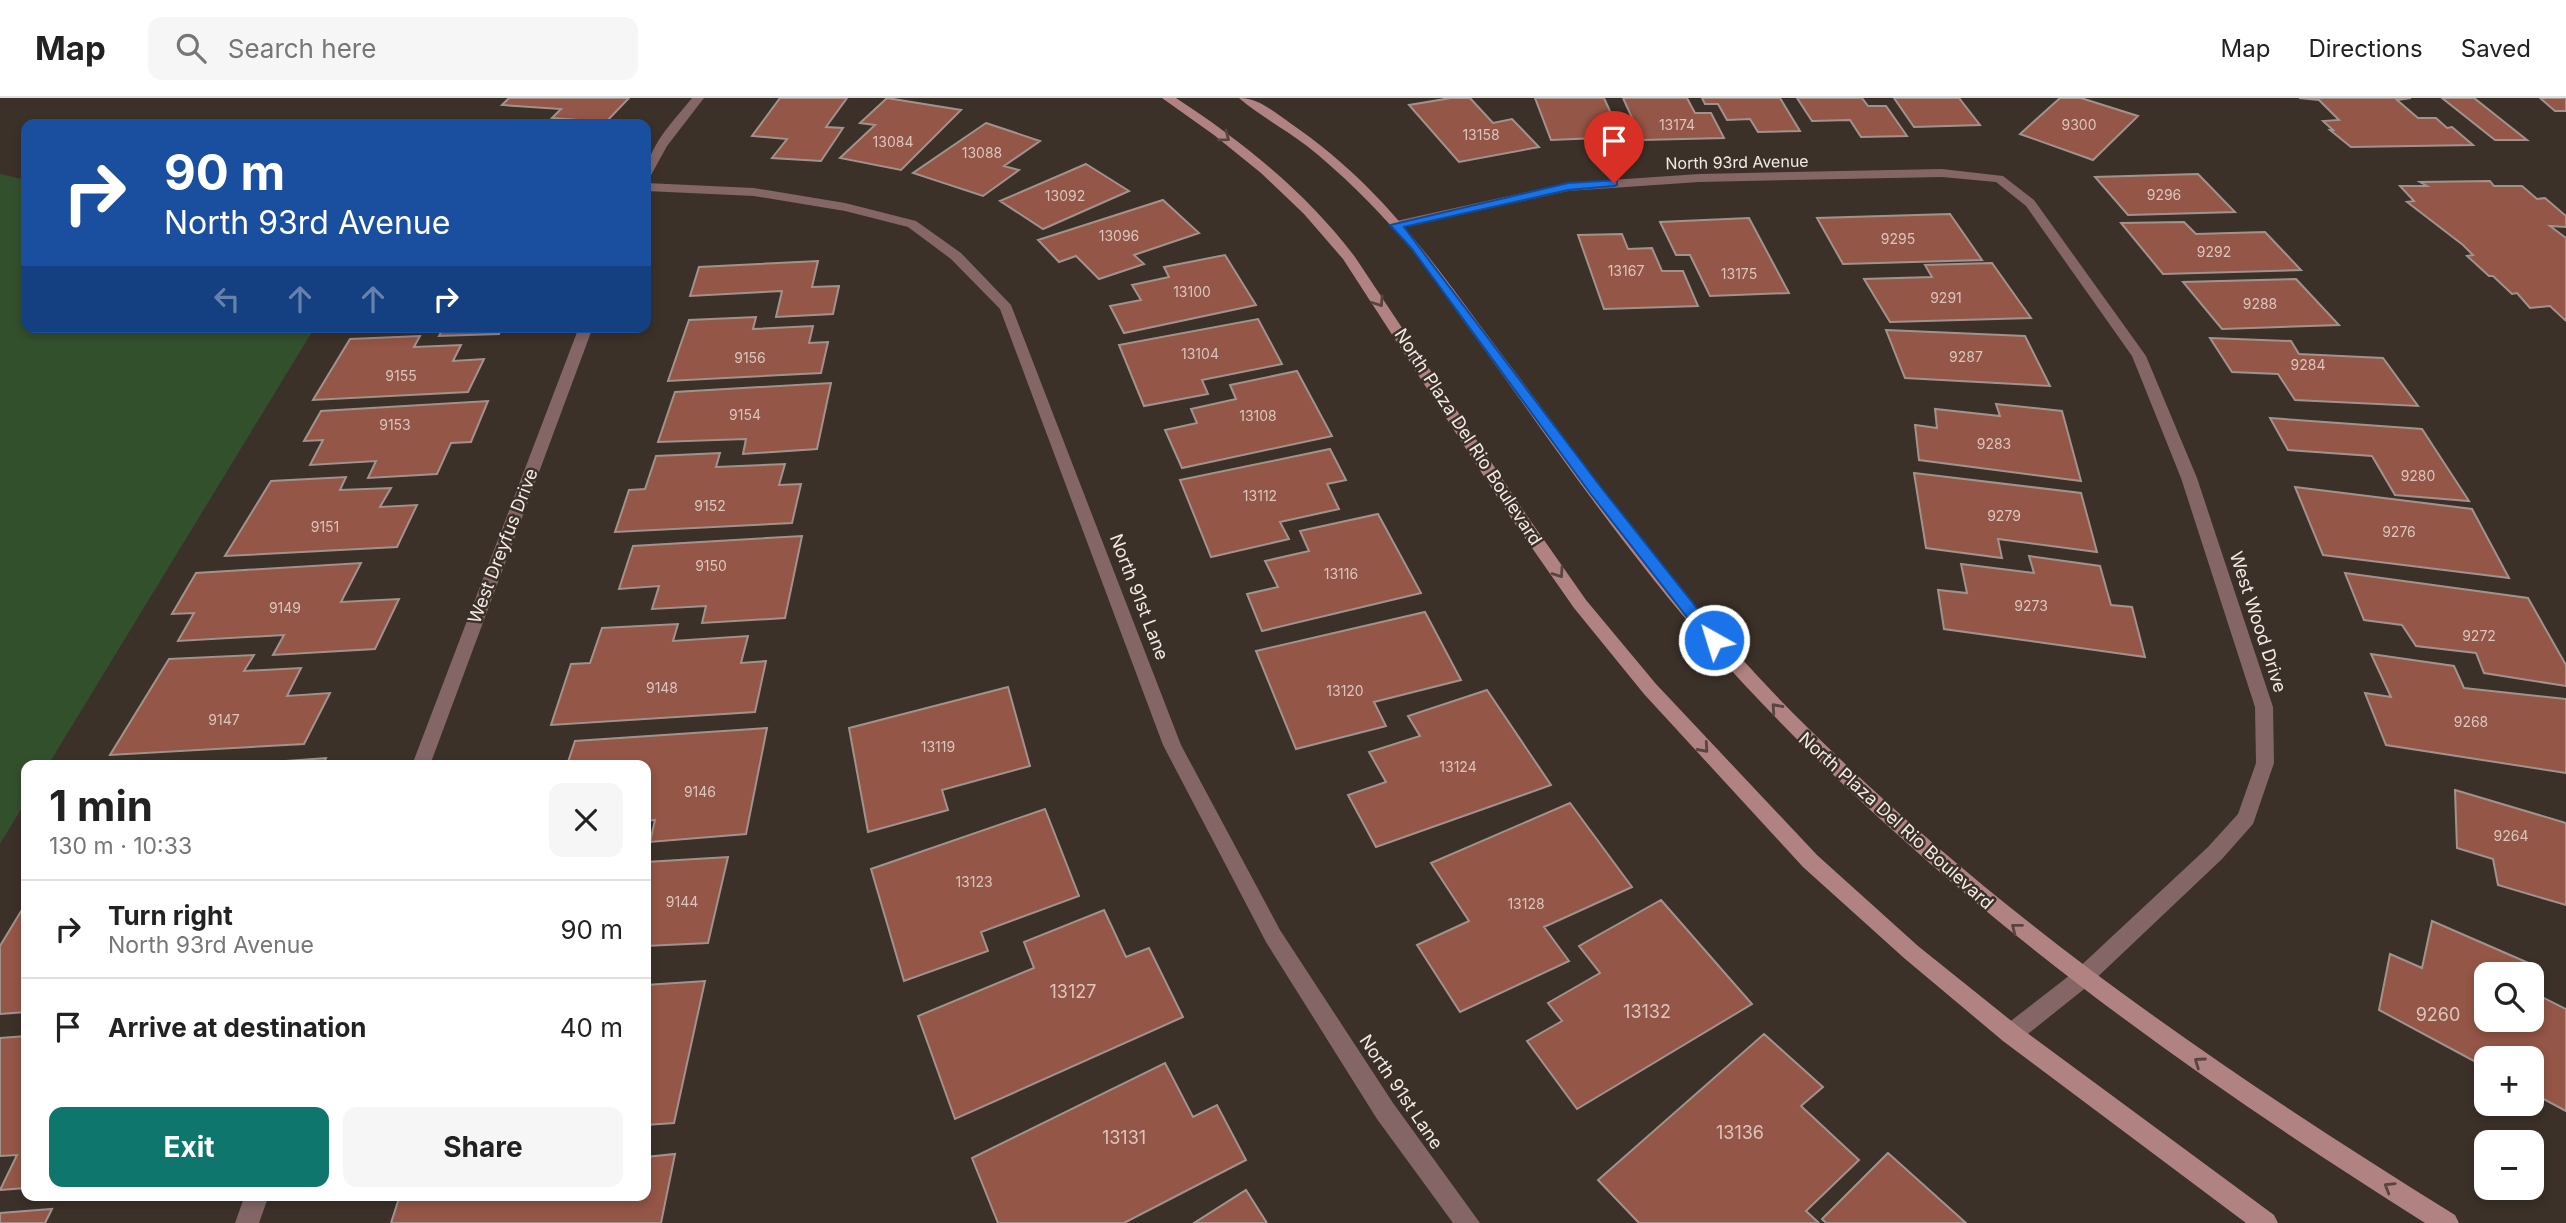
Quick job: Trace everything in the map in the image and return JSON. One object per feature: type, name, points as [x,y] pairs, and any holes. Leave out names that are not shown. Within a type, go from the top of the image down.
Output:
[{"type":"street","points":[[651,165],[662,145],[698,98]]},
{"type":"street","name":"North Plaza Del Rio Boulevard","points":[[1168,98],[1249,155],[1317,218],[1349,257],[1517,514],[1580,604],[1650,689],[1810,861],[1911,952],[2011,1034],[2266,1223]]},
{"type":"street","name":"North Plaza Del Rio Boulevard","points":[[1245,98],[1330,159],[1416,246],[1659,573],[1714,640],[1802,737],[1922,849],[2081,979],[2287,1122],[2447,1223]]},
{"type":"street","name":"North 93rd Avenue","points":[[1396,225],[1568,187],[1636,181],[1942,173],[1999,179]]},
{"type":"street","name":"West Wood Drive","points":[[1999,179],[2029,203],[2139,356],[2189,478],[2264,707],[2266,763],[2246,818],[2215,853],[2081,979],[2011,1034]]},
{"type":"street","name":"North 91st Lane","points":[[651,187],[754,192],[845,207],[912,224],[956,256],[1006,308],[1172,745],[1273,936],[1385,1111],[1468,1223]]},
{"type":"street","name":"West Dreyfus Drive","points":[[423,760],[584,333]]},
{"type":"street","points":[[247,1223],[255,1201]]},
{"type":"green space","points":[[0,174],[21,179],[21,333],[311,333],[51,760],[21,760],[21,809],[0,844]]},
{"type":"building","points":[[509,98],[629,98],[609,119],[552,118],[561,109],[502,105]]},
{"type":"building","points":[[780,98],[847,98],[826,127],[843,128],[821,161],[772,158],[787,139],[752,136]]},
{"type":"building","points":[[887,98],[961,110],[901,170],[840,158],[875,125],[860,123]]},
{"type":"building","points":[[1451,98],[1470,98],[1493,123],[1512,119],[1539,147],[1459,162],[1409,105]]},
{"type":"building","points":[[1535,98],[1604,98],[1622,137],[1551,140]]},
{"type":"building","points":[[1623,98],[1687,98],[1695,113],[1711,113],[1724,138],[1642,140]]},
{"type":"building","points":[[1702,98],[1780,98],[1800,131],[1758,132],[1750,119],[1727,120],[1718,104],[1705,104]]},
{"type":"building","points":[[1797,98],[1862,98],[1868,106],[1886,106],[1907,136],[1861,137],[1850,120],[1812,121]]},
{"type":"building","points":[[1894,98],[1959,98],[1980,125],[1914,127]]},
{"type":"building","points":[[2060,98],[2081,98],[2138,116],[2093,160],[2020,134]]},
{"type":"building","points":[[2299,98],[2411,98],[2397,100],[2418,118],[2436,118],[2447,128],[2452,127],[2473,145],[2351,147],[2323,121],[2339,120],[2319,100]]},
{"type":"building","points":[[2442,98],[2474,98],[2527,140],[2495,140]]},
{"type":"building","points":[[2540,98],[2566,98],[2566,111],[2555,111]]},
{"type":"building","points":[[986,123],[1040,141],[1004,166],[1019,170],[983,196],[913,173]]},
{"type":"building","points":[[1086,164],[1129,191],[1043,229],[1000,201]]},
{"type":"building","points":[[2198,174],[2235,212],[2128,215],[2095,177]]},
{"type":"building","points":[[2490,181],[2494,186],[2522,186],[2537,199],[2545,198],[2566,216],[2566,227],[2550,226],[2566,238],[2566,321],[2550,306],[2530,308],[2517,293],[2512,294],[2493,276],[2489,276],[2467,256],[2473,255],[2463,245],[2407,202],[2414,201],[2400,186],[2427,186],[2420,182]]},
{"type":"building","points":[[1163,200],[1199,233],[1134,255],[1144,264],[1099,279],[1076,256],[1059,262],[1038,240]]},
{"type":"building","points":[[1950,214],[1982,260],[1843,264],[1817,218]]},
{"type":"building","points":[[1749,218],[1789,293],[1710,296],[1690,255],[1676,255],[1660,222]]},
{"type":"building","points":[[2184,222],[2196,234],[2265,232],[2301,270],[2163,274],[2121,223]]},
{"type":"building","points":[[1622,234],[1628,249],[1652,248],[1662,271],[1683,271],[1698,306],[1604,309],[1578,235]]},
{"type":"building","points":[[1225,255],[1256,305],[1124,333],[1110,306],[1141,300],[1132,285],[1169,277],[1164,267]]},
{"type":"building","points":[[818,261],[812,287],[839,286],[833,314],[776,317],[782,291],[690,296],[699,267]]},
{"type":"building","points":[[1992,263],[2031,318],[1890,322],[1864,279],[1932,277],[1925,265]]},
{"type":"building","points":[[2296,279],[2339,325],[2222,329],[2183,282]]},
{"type":"building","points":[[756,317],[753,329],[813,326],[809,343],[828,342],[821,373],[668,381],[689,320]]},
{"type":"building","points":[[1258,319],[1282,364],[1202,380],[1208,394],[1144,406],[1119,345]]},
{"type":"building","points":[[1886,330],[2025,336],[2050,386],[1905,378]]},
{"type":"building","points":[[441,333],[499,333],[499,334],[439,336]]},
{"type":"building","points":[[420,336],[414,347],[461,345],[453,361],[484,359],[468,392],[313,400],[350,339]]},
{"type":"building","points":[[2210,338],[2291,341],[2299,354],[2383,358],[2418,406],[2295,400],[2278,374],[2232,372]]},
{"type":"building","points":[[1297,371],[1332,436],[1182,468],[1165,430],[1197,423],[1191,409],[1236,399],[1230,385]]},
{"type":"building","points":[[831,383],[817,449],[743,454],[746,439],[658,442],[675,392]]},
{"type":"building","points":[[488,401],[471,442],[451,443],[437,474],[368,478],[376,461],[310,465],[323,440],[304,441],[321,411]]},
{"type":"building","points":[[1996,404],[2062,411],[2081,481],[1919,460],[1915,425],[1937,428],[1935,409],[2000,416]]},
{"type":"building","points":[[2270,418],[2422,429],[2469,501],[2395,495],[2372,456],[2288,450]]},
{"type":"building","points":[[1330,449],[1346,480],[1327,484],[1339,509],[1280,522],[1289,539],[1211,557],[1180,480]]},
{"type":"building","points":[[720,453],[716,467],[785,464],[779,485],[801,484],[792,523],[615,532],[629,490],[645,489],[656,456]]},
{"type":"building","points":[[1914,473],[2081,493],[2097,552],[1998,539],[2002,558],[1926,548]]},
{"type":"building","points":[[346,477],[340,490],[391,488],[380,507],[417,505],[397,547],[225,556],[271,481]]},
{"type":"building","points":[[2295,487],[2472,509],[2509,578],[2323,555]]},
{"type":"building","points":[[1378,514],[1421,593],[1262,631],[1247,594],[1278,587],[1265,561],[1309,551],[1300,531]]},
{"type":"building","points":[[802,536],[785,618],[702,623],[706,606],[652,609],[659,586],[619,589],[633,546]]},
{"type":"building","points":[[2029,556],[2100,566],[2111,605],[2132,607],[2145,657],[1944,629],[1938,590],[1967,593],[1961,564],[2034,573]]},
{"type":"building","points":[[361,563],[341,602],[399,599],[375,649],[273,655],[284,635],[178,641],[194,613],[172,614],[196,573]]},
{"type":"building","points":[[2345,573],[2528,598],[2566,665],[2566,686],[2484,673],[2476,653],[2416,646],[2402,625],[2364,620]]},
{"type":"building","points":[[1425,612],[1461,680],[1374,702],[1386,726],[1296,749],[1256,651]]},
{"type":"building","points":[[678,624],[673,641],[748,636],[741,663],[766,661],[755,712],[551,725],[571,664],[590,663],[602,628]]},
{"type":"building","points":[[2371,654],[2454,666],[2464,688],[2566,699],[2566,773],[2386,745],[2365,693],[2391,697]]},
{"type":"building","points":[[254,655],[244,671],[301,668],[287,696],[330,693],[304,744],[110,755],[169,659]]},
{"type":"building","points":[[1008,687],[1030,766],[942,790],[948,810],[868,832],[849,728]]},
{"type":"building","points":[[1487,690],[1551,785],[1376,847],[1348,795],[1386,782],[1369,752],[1420,736],[1408,716]]},
{"type":"building","points":[[767,728],[746,834],[651,842],[655,820],[651,820],[651,760],[569,760],[575,741]]},
{"type":"building","points":[[2455,790],[2566,823],[2566,905],[2498,885],[2493,859],[2457,848]]},
{"type":"building","points":[[1570,803],[1632,887],[1544,927],[1569,961],[1460,1012],[1417,945],[1469,921],[1431,863]]},
{"type":"building","points":[[1045,809],[1079,896],[981,932],[988,951],[904,981],[871,869]]},
{"type":"building","points":[[728,857],[708,943],[651,946],[651,862]]},
{"type":"building","points":[[1661,900],[1752,1004],[1577,1109],[1527,1041],[1562,1021],[1548,1003],[1600,973],[1579,946]]},
{"type":"building","points":[[1104,910],[1126,957],[1149,948],[1183,1017],[955,1119],[918,1016],[1034,968],[1024,942]]},
{"type":"building","points":[[21,911],[21,1012],[0,1014],[0,946]]},
{"type":"building","points":[[2432,921],[2526,962],[2474,962],[2474,1032],[2544,1032],[2544,998],[2566,1009],[2566,1111],[2544,1099],[2544,1046],[2474,1046],[2474,1061],[2379,1010],[2390,954],[2422,968]]},
{"type":"building","points":[[705,981],[674,1123],[651,1125],[651,985]]},
{"type":"building","points":[[1764,1034],[1823,1087],[1801,1106],[1859,1160],[1806,1211],[1819,1223],[1639,1223],[1598,1180]]},
{"type":"building","points":[[21,1036],[21,1188],[0,1190],[17,1155],[0,1156],[0,1038]]},
{"type":"building","points":[[1165,1063],[1193,1117],[1217,1105],[1246,1160],[1124,1223],[998,1223],[972,1158]]},
{"type":"building","points":[[1888,1153],[1966,1223],[1826,1223],[1822,1219]]},
{"type":"building","points":[[675,1154],[661,1223],[391,1223],[398,1201],[651,1201],[651,1156]]},
{"type":"building","points":[[1246,1190],[1267,1223],[1194,1223]]},
{"type":"building","points":[[52,1209],[45,1223],[0,1223],[0,1213]]},
{"type":"route","points":[[1614,183],[1568,187],[1396,225],[1416,246],[1595,490],[1714,640]]}]
